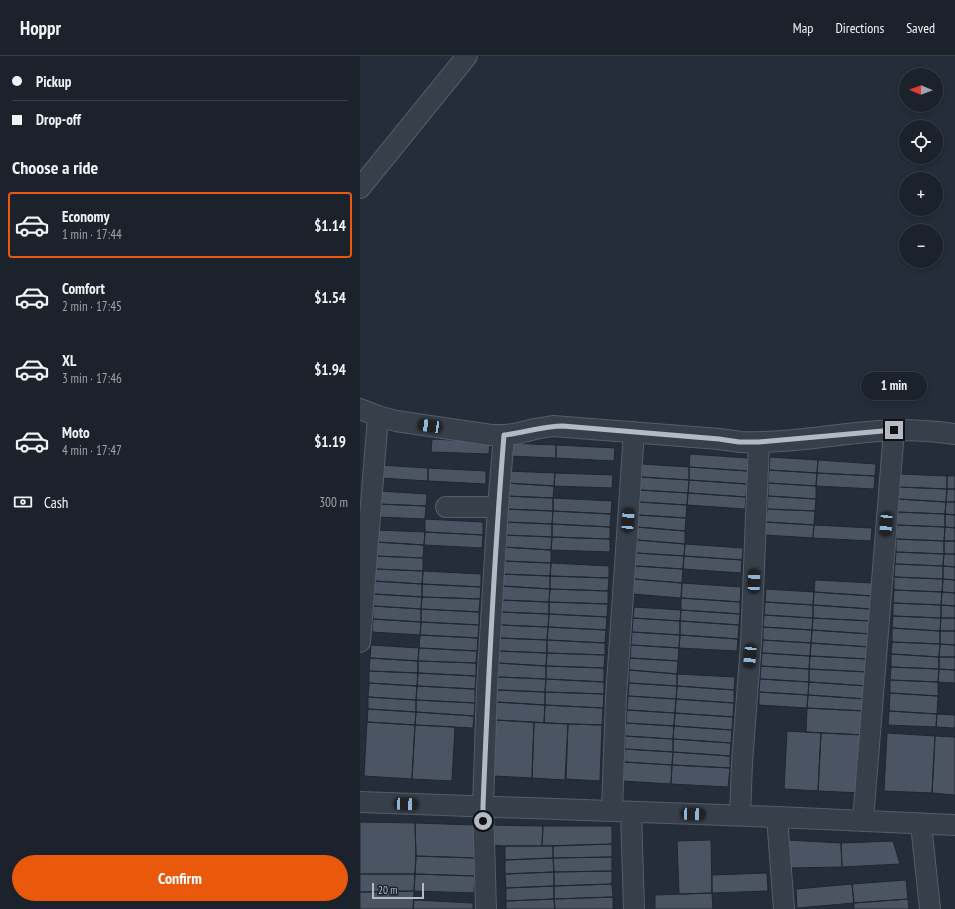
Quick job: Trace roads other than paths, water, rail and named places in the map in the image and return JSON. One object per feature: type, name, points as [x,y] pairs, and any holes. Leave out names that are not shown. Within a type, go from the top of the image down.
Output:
[{"type":"street","points":[[360,188],[467,56]]},
{"type":"street","points":[[360,408],[378,416],[396,421],[491,435],[515,434],[553,426],[719,439],[739,442],[759,442],[894,430],[955,434]]},
{"type":"street","points":[[360,642],[378,416]]},
{"type":"street","points":[[864,821],[894,430]]},
{"type":"street","points":[[612,811],[616,698],[634,432]]},
{"type":"street","points":[[486,909],[483,806],[487,688],[504,435]]},
{"type":"street","points":[[740,816],[742,763],[751,643],[759,442]]},
{"type":"street","points":[[446,507],[498,507]]},
{"type":"street","points":[[360,802],[955,825]]},
{"type":"street","points":[[631,812],[634,909]]},
{"type":"street","points":[[777,817],[784,909]]},
{"type":"street","points":[[921,824],[930,909]]}]
